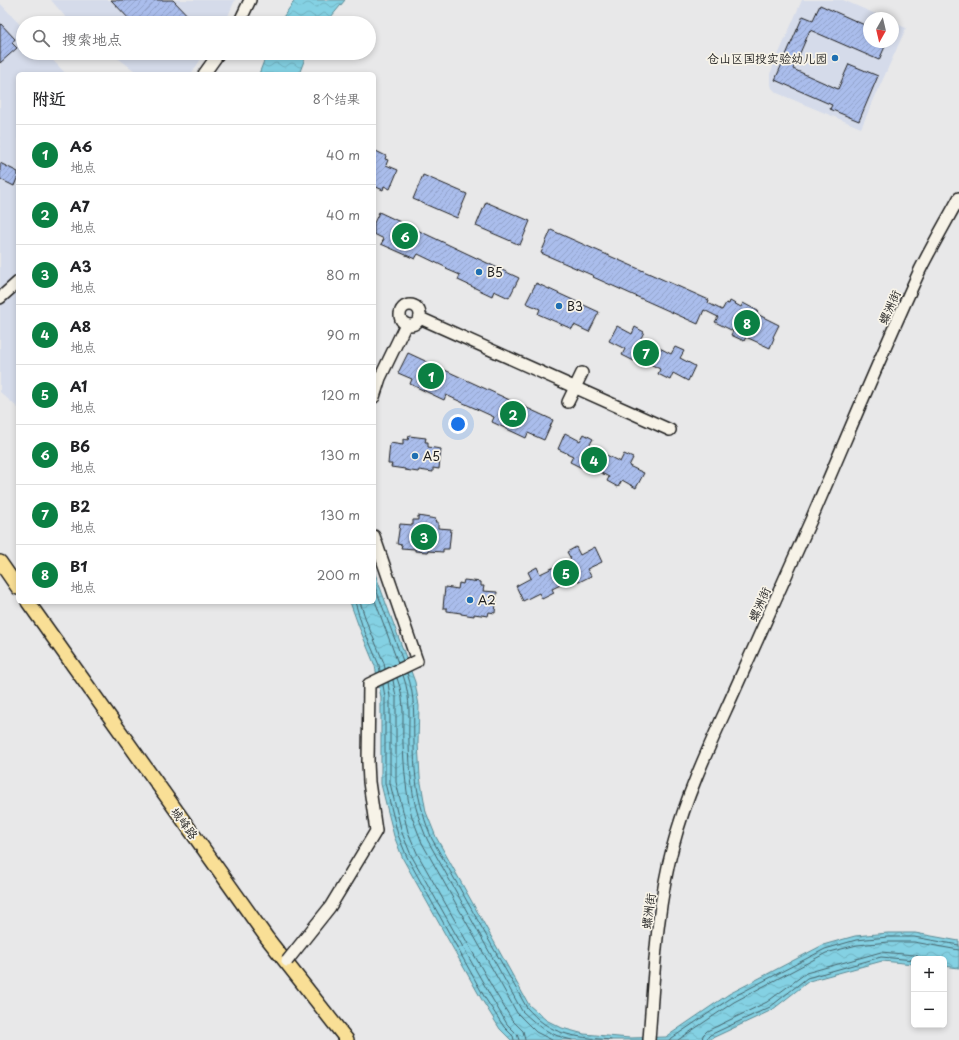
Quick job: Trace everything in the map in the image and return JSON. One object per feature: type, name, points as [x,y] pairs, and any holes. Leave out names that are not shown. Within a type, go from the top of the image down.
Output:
[{"type":"main road","points":[[0,562],[16,585]]},
{"type":"main road","name":"城峰路","points":[[29,604],[267,938],[346,1040]]},
{"type":"street","points":[[242,16],[250,0]]},
{"type":"street","points":[[205,72],[214,60]]},
{"type":"street","name":"螺洲街","points":[[649,1040],[659,925],[664,888],[672,848],[687,802],[706,754],[900,316],[929,254],[959,198]]},
{"type":"street","points":[[0,298],[16,284]]},
{"type":"street","points":[[405,306],[415,306],[420,312],[420,318],[416,324],[406,324],[401,320],[401,310],[405,306]]},
{"type":"street","points":[[420,318],[670,430]]},
{"type":"street","points":[[376,391],[380,378],[406,324]]},
{"type":"street","points":[[568,402],[582,373]]},
{"type":"street","points":[[286,961],[330,907],[376,831],[368,769],[369,684],[417,661],[376,542]]},
{"type":"shaded area","points":[[51,0],[235,0],[228,16],[65,16]]},
{"type":"shaded area","name":"仓山区国投实验幼儿园","points":[[802,0],[843,0],[871,12],[863,12],[863,48],[897,48],[861,128],[777,93],[772,88],[770,74]]},
{"type":"shaded area","points":[[0,3],[16,20],[16,60],[53,60],[64,72],[16,72],[16,406],[0,392]]},
{"type":"shaded area","name":"仓山区国投实验幼儿园","points":[[899,25],[906,28],[899,44]]},
{"type":"shaded area","points":[[120,60],[200,60],[192,72],[136,72]]},
{"type":"water","points":[[295,0],[345,0],[332,16],[284,16]]},
{"type":"water","points":[[264,60],[304,60],[300,72],[260,72]]},
{"type":"water","points":[[376,576],[415,682],[419,706],[418,743],[420,777],[426,812],[436,837],[529,1005],[546,1020],[562,1028],[584,1034],[630,1038],[666,1037],[729,994],[823,945],[855,936],[888,933],[915,933],[959,941],[959,968],[947,966],[947,956],[911,956],[911,964],[882,961],[809,981],[772,1010],[708,1040],[511,1040],[500,1029],[482,1000],[403,859],[394,836],[381,784],[381,697],[375,666],[351,604],[376,604]]},
{"type":"building","points":[[111,0],[173,0],[188,16],[126,16]]},
{"type":"building","points":[[820,5],[863,24],[863,48],[884,48],[879,60],[810,30],[793,69],[838,89],[849,64],[878,76],[859,121],[830,109],[832,105],[775,80],[803,16],[813,20]]},
{"type":"building","points":[[0,23],[15,39],[12,43],[16,49],[0,63]]},
{"type":"building","points":[[376,151],[386,156],[385,159],[388,160],[386,165],[398,170],[390,189],[384,186],[383,190],[376,187]]},
{"type":"building","points":[[0,163],[16,171],[16,181],[14,186],[0,179]]},
{"type":"building","points":[[423,175],[467,194],[457,218],[413,199]]},
{"type":"building","points":[[486,202],[530,221],[520,245],[476,226]]},
{"type":"building","points":[[379,212],[519,278],[509,298],[494,291],[492,296],[458,280],[460,275],[418,254],[415,259],[381,244],[384,239],[376,235],[376,219]]},
{"type":"building","points":[[551,230],[709,300],[708,303],[722,310],[726,303],[729,304],[730,301],[741,307],[743,303],[758,311],[757,314],[779,325],[773,337],[774,338],[770,348],[746,337],[744,341],[731,335],[733,331],[715,322],[718,317],[704,310],[698,324],[541,253]]},
{"type":"building","name":"B3","points":[[536,283],[599,312],[589,332],[574,325],[572,329],[538,314],[540,309],[526,303]]},
{"type":"building","points":[[617,326],[632,334],[635,327],[644,332],[641,338],[671,354],[675,347],[684,351],[680,358],[695,366],[688,381],[673,373],[670,380],[658,374],[660,369],[636,357],[634,361],[622,355],[625,349],[609,341]]},
{"type":"building","points":[[408,353],[553,420],[544,440],[528,433],[526,438],[492,422],[494,417],[446,395],[444,400],[410,384],[412,379],[398,373]]},
{"type":"building","points":[[565,433],[580,441],[584,434],[593,439],[589,446],[620,462],[624,454],[633,458],[629,466],[644,473],[636,488],[622,480],[618,487],[607,481],[609,477],[584,464],[582,468],[570,462],[573,456],[558,449]]},
{"type":"building","name":"A5","points":[[409,436],[426,438],[425,442],[428,442],[428,447],[441,449],[439,469],[433,468],[433,472],[419,470],[418,472],[391,467],[392,464],[388,464],[390,443],[403,445],[403,439],[408,440]]},
{"type":"building","points":[[418,516],[436,519],[435,522],[438,522],[438,528],[451,529],[449,549],[443,549],[443,552],[415,551],[415,549],[401,548],[402,545],[397,544],[400,524],[413,525],[413,520],[418,520]]},
{"type":"building","points":[[576,547],[580,555],[595,547],[602,562],[587,569],[591,576],[579,582],[577,577],[552,589],[554,593],[542,599],[539,593],[523,601],[516,586],[531,578],[528,572],[537,567],[540,574],[571,559],[567,552]]},
{"type":"building","name":"A2","points":[[464,580],[481,582],[481,586],[484,586],[483,591],[497,592],[495,613],[489,612],[488,616],[474,614],[474,616],[447,611],[447,608],[443,608],[445,587],[458,589],[459,583],[463,584]]},
{"type":"place","name":"仓山区国投实验幼儿园","points":[[835,58]]},
{"type":"place","name":"B6","points":[[405,236]]},
{"type":"place","name":"B5","points":[[479,272]]},
{"type":"place","name":"B3","points":[[559,306]]},
{"type":"place","name":"B1","points":[[747,323]]},
{"type":"place","name":"B2","points":[[646,353]]},
{"type":"place","name":"A6","points":[[431,376]]},
{"type":"place","name":"A7","points":[[513,414]]},
{"type":"place","name":"A5","points":[[415,456]]},
{"type":"place","name":"A8","points":[[594,460]]},
{"type":"place","name":"A3","points":[[424,537]]},
{"type":"place","name":"A1","points":[[566,573]]},
{"type":"place","name":"A2","points":[[470,600]]}]
